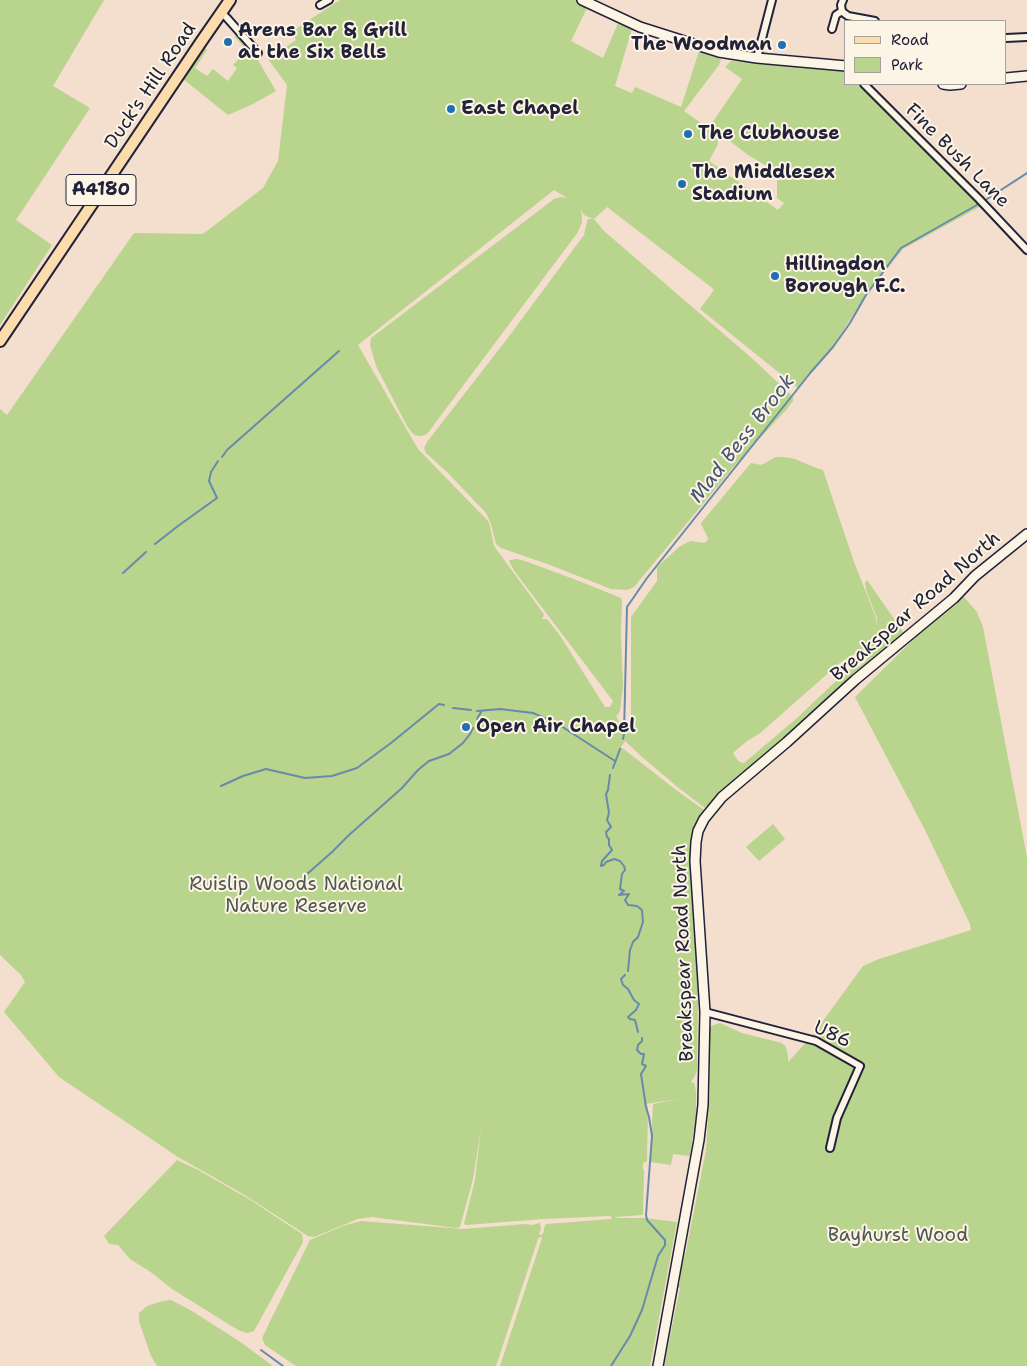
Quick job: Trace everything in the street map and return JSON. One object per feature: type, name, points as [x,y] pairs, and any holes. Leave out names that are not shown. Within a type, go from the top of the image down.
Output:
[{"type":"main road","name":"Duck's Hill Road","points":[[0,341],[230,0]]},
{"type":"street","points":[[320,5],[329,0]]},
{"type":"street","points":[[582,0],[640,26],[719,52],[758,58],[844,66]]},
{"type":"street","points":[[758,58],[772,0]]},
{"type":"street","points":[[843,0],[841,5],[842,11],[848,16],[869,20]]},
{"type":"street","points":[[832,29],[836,15],[842,11]]},
{"type":"street","points":[[222,13],[258,53]]},
{"type":"street","points":[[1007,38],[1027,37]]},
{"type":"street","points":[[1007,78],[1027,76]]},
{"type":"street","name":"Fine Bush Lane","points":[[865,85],[1027,250]]},
{"type":"street","name":"Breakspear Road North","points":[[658,1366],[699,1140],[702,1105],[705,1012],[695,861],[697,835],[704,819],[722,797],[787,742],[855,680],[940,610],[975,576],[1027,534]]},
{"type":"street","name":"U86","points":[[705,1012],[816,1041],[860,1066],[837,1118],[830,1148]]},
{"type":"green space","points":[[0,0],[104,0],[53,86],[90,108],[16,220],[52,245],[0,325]]},
{"type":"green space","name":"Ruislip Woods National Nature Reserve","points":[[340,0],[575,0],[587,8],[571,41],[603,58],[618,23],[632,29],[615,86],[632,93],[635,87],[681,107],[699,51],[721,59],[719,65],[684,111],[711,130],[717,137],[718,144],[709,161],[778,210],[784,203],[777,198],[777,173],[748,155],[710,126],[742,79],[725,67],[731,61],[844,69],[844,85],[861,85],[981,206],[903,249],[868,292],[833,346],[798,388],[700,309],[714,290],[711,287],[607,207],[594,219],[604,231],[755,361],[793,397],[793,401],[787,409],[735,465],[634,587],[627,590],[611,589],[501,548],[496,544],[490,521],[486,513],[426,453],[424,448],[584,235],[588,219],[593,219],[584,215],[581,210],[582,222],[578,232],[427,434],[421,436],[414,435],[407,426],[376,366],[370,345],[371,338],[554,199],[560,197],[567,198],[554,190],[358,345],[418,449],[489,522],[494,546],[543,613],[542,619],[547,619],[561,637],[605,707],[610,707],[613,701],[515,572],[509,560],[525,561],[621,598],[623,687],[620,711],[617,716],[615,714],[623,728],[631,726],[631,617],[657,581],[657,567],[686,543],[691,541],[704,543],[707,541],[708,538],[701,524],[702,522],[751,463],[761,465],[776,457],[784,457],[795,459],[823,470],[854,562],[876,618],[876,626],[877,618],[865,583],[867,580],[906,636],[705,808],[625,741],[621,747],[704,810],[696,824],[693,835],[690,864],[696,925],[698,996],[697,1070],[691,1082],[694,1083],[696,1091],[696,1114],[690,1156],[673,1154],[671,1165],[650,1162],[653,1104],[678,1099],[645,1104],[648,1108],[647,1161],[643,1163],[643,1215],[615,1217],[677,1222],[650,1366],[500,1366],[542,1238],[540,1237],[496,1366],[296,1366],[265,1345],[262,1338],[310,1240],[343,1226],[361,1221],[463,1229],[540,1223],[541,1229],[539,1234],[541,1235],[547,1224],[612,1218],[610,1216],[464,1224],[475,1180],[481,1128],[473,1179],[460,1227],[372,1217],[358,1219],[314,1237],[308,1236],[243,1194],[178,1157],[59,1077],[4,1012],[25,982],[21,975],[0,955],[0,409],[7,415],[134,233],[203,234],[263,188],[278,161],[287,85],[268,59],[296,40],[291,32]],"holes":[[[866,653],[868,656],[867,660],[835,682],[796,719],[744,763],[739,762],[733,753],[759,734],[842,661],[855,654],[857,656]]]},
{"type":"green space","points":[[237,34],[255,55],[276,91],[228,115],[183,79],[205,48],[207,50],[195,68],[207,76],[213,69],[228,81],[237,68],[233,65],[243,54],[247,58],[250,54],[235,37]]},
{"type":"green space","name":"Bayhurst Wood","points":[[962,595],[977,612],[983,627],[1027,857],[1027,1366],[664,1366],[680,1288],[678,1284],[680,1283],[680,1272],[706,1150],[710,1088],[709,1031],[711,1026],[720,1023],[742,1033],[782,1043],[786,1047],[788,1062],[812,1036],[863,966],[879,959],[971,930],[970,924],[925,830],[855,697],[921,632]]},
{"type":"green space","points":[[773,824],[785,839],[759,861],[746,847]]},
{"type":"green space","points":[[177,1160],[249,1199],[302,1234],[303,1242],[254,1331],[247,1333],[238,1330],[172,1289],[130,1259],[118,1245],[109,1244],[104,1236]]},
{"type":"green space","points":[[171,1300],[239,1341],[273,1366],[157,1366],[151,1356],[141,1327],[139,1313],[147,1306]]},
{"type":"waterway","name":"Mad Bess Brook","points":[[987,199],[1027,173]]},
{"type":"waterway","name":"Mad Bess Brook","points":[[623,739],[627,607],[647,578],[833,347],[866,295],[901,248],[977,205]]},
{"type":"waterway","points":[[222,457],[227,450],[339,351]]},
{"type":"waterway","points":[[155,544],[217,498],[209,481],[211,472],[218,461]]},
{"type":"waterway","points":[[123,573],[146,552]]},
{"type":"waterway","points":[[221,786],[243,776],[266,769],[305,778],[332,776],[357,768],[439,704],[444,705]]},
{"type":"waterway","points":[[453,708],[471,710]]},
{"type":"waterway","points":[[477,711],[500,709],[533,713],[558,724],[615,761]]},
{"type":"waterway","points":[[477,719],[481,712]]},
{"type":"waterway","points":[[289,890],[402,788],[418,770],[429,761],[449,754],[463,743],[473,728]]},
{"type":"waterway","name":"Mad Bess Brook","points":[[613,768],[620,749]]},
{"type":"waterway","name":"Mad Bess Brook","points":[[610,775],[606,794],[609,813],[607,820],[611,827],[606,832],[612,850],[602,861],[601,866],[614,859],[620,861],[625,870],[622,874],[620,889],[624,891],[619,895],[629,894],[625,900],[628,905],[637,906],[642,910],[643,922],[638,937],[633,942],[630,950],[628,971]]},
{"type":"waterway","name":"Mad Bess Brook","points":[[625,975],[621,979],[623,985],[639,1004],[636,1010],[628,1017],[635,1020],[638,1032]]},
{"type":"waterway","name":"Mad Bess Brook","points":[[611,1366],[630,1336],[642,1310],[658,1256],[665,1245],[665,1240],[647,1220],[646,1215],[652,1136],[641,1074],[646,1066],[642,1064],[644,1054],[637,1050],[642,1038]]},
{"type":"waterway","name":"Mad Bess Brook","points":[[261,1350],[283,1366]]},
{"type":"place","name":"Arens Bar & Grill at the Six Bells","points":[[228,42]]},
{"type":"place","name":"The Woodman","points":[[782,45]]},
{"type":"place","name":"East Chapel","points":[[451,109]]},
{"type":"place","name":"The Clubhouse","points":[[688,134]]},
{"type":"place","name":"The Middlesex Stadium","points":[[682,184]]},
{"type":"place","name":"Hillingdon Borough F.C.","points":[[775,276]]},
{"type":"place","name":"Open Air Chapel","points":[[466,727]]}]
